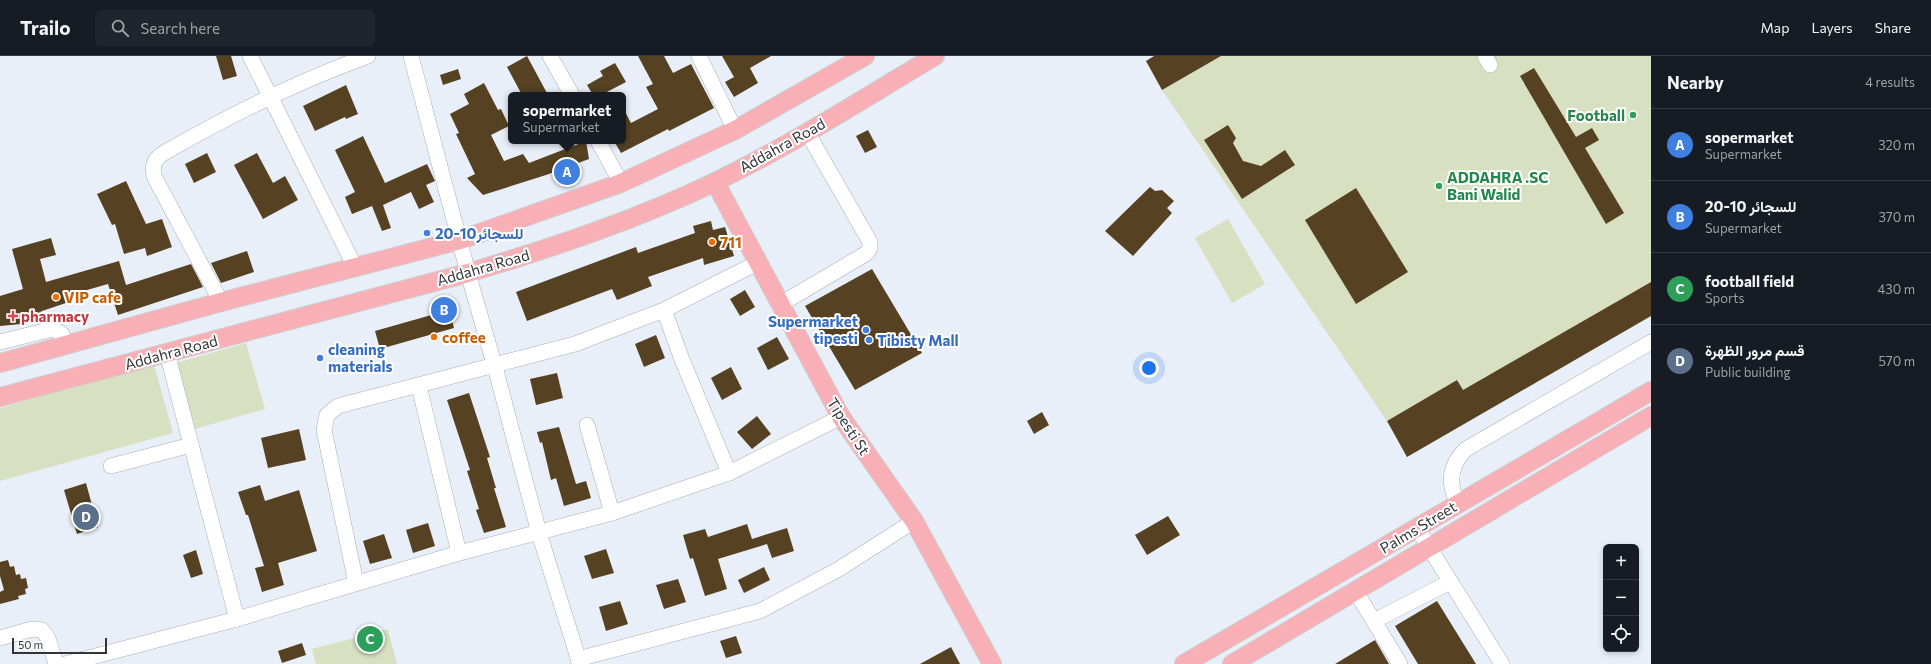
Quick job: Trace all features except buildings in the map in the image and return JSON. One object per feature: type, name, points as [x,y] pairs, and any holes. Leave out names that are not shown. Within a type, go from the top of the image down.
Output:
[{"type":"main road","points":[[0,363],[221,302],[460,240],[621,183],[735,130],[865,56]]},
{"type":"main road","name":"Addahra Road","points":[[0,397],[468,273],[527,255],[622,220],[715,182],[807,132],[935,56]]},
{"type":"main road","name":"Tipesti St","points":[[715,182],[779,305],[841,417],[914,521],[992,664]]},
{"type":"main road","name":"Palms Street","points":[[1184,664],[1651,391]]},
{"type":"main road","name":"Palms Street","points":[[1232,664],[1651,416]]},
{"type":"street","points":[[250,56],[355,267]]},
{"type":"street","points":[[221,302],[155,178],[154,165],[162,154],[270,97],[368,56]]},
{"type":"street","points":[[412,56],[468,273],[495,367],[539,533],[579,662],[760,611],[833,573],[914,521]]},
{"type":"street","points":[[550,56],[570,92]]},
{"type":"street","points":[[699,56],[735,130]]},
{"type":"street","points":[[779,305],[867,253],[870,248],[870,242],[807,132]]},
{"type":"street","points":[[600,144],[621,183]]},
{"type":"street","points":[[356,583],[324,430],[328,416],[338,406],[495,367],[575,344],[664,310],[757,263]]},
{"type":"street","points":[[664,310],[681,358],[728,473]]},
{"type":"street","points":[[0,342],[53,329],[62,334],[66,346]]},
{"type":"street","points":[[1458,503],[1451,487],[1452,470],[1466,449],[1651,342]]},
{"type":"street","points":[[167,353],[237,619]]},
{"type":"street","points":[[418,386],[459,553]]},
{"type":"street","points":[[65,664],[237,619],[459,553],[612,513],[728,473],[841,417]]},
{"type":"street","points":[[587,425],[612,513]]},
{"type":"street","points":[[111,466],[191,445]]},
{"type":"street","points":[[1417,528],[1502,664]]},
{"type":"street","points":[[1374,621],[1450,582]]},
{"type":"street","points":[[1356,592],[1400,664]]},
{"type":"street","points":[[0,638],[32,629],[42,630],[48,638],[56,664]]},
{"type":"green space","name":"ADDAHRA .SC Bani Walid","points":[[1221,56],[1651,56],[1651,282],[1463,390],[1457,380],[1387,421],[1162,90]]},
{"type":"green space","points":[[1228,219],[1265,284],[1232,303],[1195,238]]},
{"type":"green space","points":[[246,343],[265,409],[195,429],[176,363]]},
{"type":"green space","points":[[154,365],[173,433],[0,481],[0,408]]},
{"type":"green space","points":[[388,629],[397,664],[316,664],[312,649]]},
{"type":"place","name":"Football","points":[[1633,115]]},
{"type":"place","name":"sopermarket","points":[[567,172]]},
{"type":"place","name":"ADDAHRA .SC Bani Walid","points":[[1439,186]]},
{"type":"place","name":"20-10للسجائر","points":[[427,233]]},
{"type":"place","name":"711","points":[[712,242]]},
{"type":"place","name":"VIP cafe","points":[[56,297]]},
{"type":"place","name":"20-10 للسجائر","points":[[444,310]]},
{"type":"place","name":"pharmacy","points":[[13,316]]},
{"type":"place","name":"Supermarket tipesti","points":[[866,330]]},
{"type":"place","name":"coffee","points":[[434,337]]},
{"type":"place","name":"Tibisty Mall","points":[[869,340]]},
{"type":"place","name":"cleaning materials","points":[[320,358]]},
{"type":"place","name":"قسم مرور الظهرة","points":[[86,517]]},
{"type":"place","name":"football field","points":[[370,639]]}]
